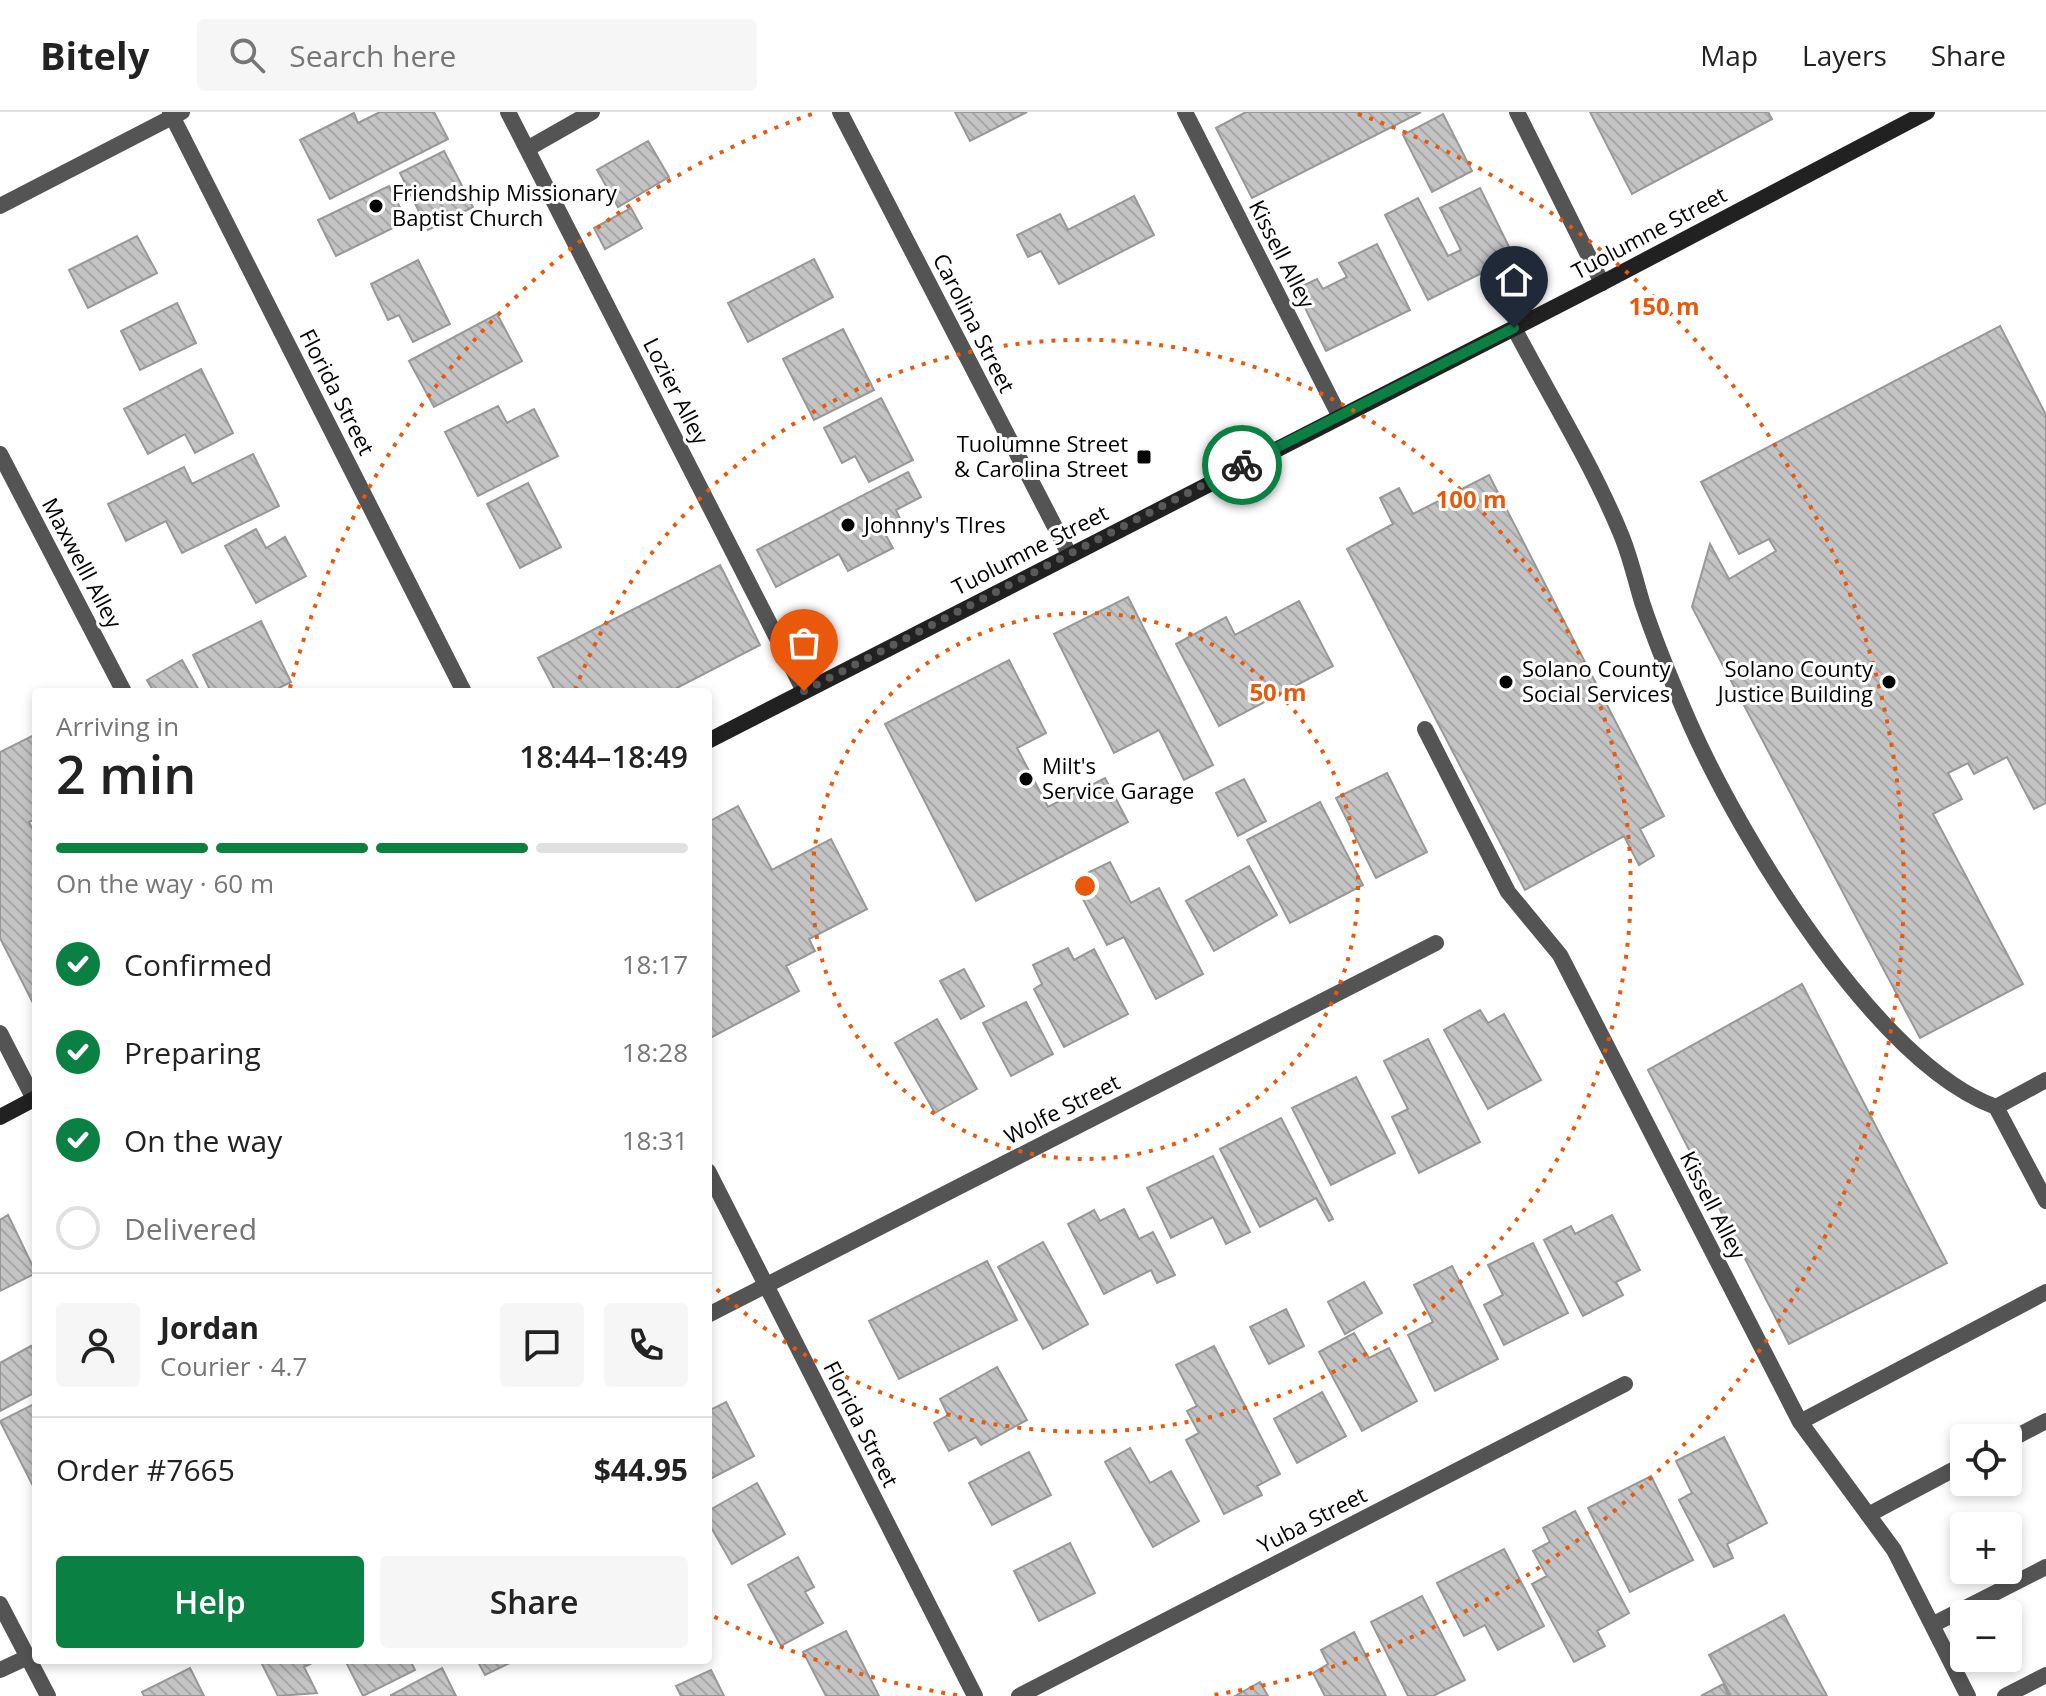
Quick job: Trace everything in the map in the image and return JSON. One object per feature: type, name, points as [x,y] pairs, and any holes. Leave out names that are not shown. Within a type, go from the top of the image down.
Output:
[{"type":"main road","name":"Tuolumne Street","points":[[712,739],[1339,415],[1602,283],[1927,112]]},
{"type":"main road","points":[[0,1117],[32,1100]]},
{"type":"street","name":"Lozier Alley","points":[[508,112],[804,691]]},
{"type":"street","name":"Carolina Street","points":[[840,112],[1069,554]]},
{"type":"street","name":"Kissell Alley","points":[[1185,112],[1339,415]]},
{"type":"street","points":[[1517,112],[1602,283]]},
{"type":"street","points":[[527,149],[590,113]]},
{"type":"street","points":[[0,206],[175,114]]},
{"type":"street","name":"Florida Street","points":[[175,114],[462,688]]},
{"type":"street","points":[[1514,328],[1613,516],[1657,643],[1691,726],[1770,871],[1851,985],[1909,1050],[1944,1081],[1970,1098],[1996,1107],[2046,1201]]},
{"type":"street","name":"Maxwelll Alley","points":[[0,454],[122,688]]},
{"type":"street","name":"Kissell Alley","points":[[1425,729],[1508,892],[1560,955],[1800,1422],[1894,1550],[1968,1696]]},
{"type":"street","name":"Wolfe Street","points":[[712,1313],[1436,943]]},
{"type":"street","points":[[0,1033],[32,1092]]},
{"type":"street","points":[[1996,1107],[2046,1080]]},
{"type":"street","name":"Florida Street","points":[[712,1179],[975,1696]]},
{"type":"street","points":[[1800,1422],[2046,1292]]},
{"type":"street","name":"Yuba Street","points":[[1019,1696],[1625,1384]]},
{"type":"street","points":[[2022,1434],[2046,1421]]},
{"type":"street","points":[[1868,1515],[1950,1471]]},
{"type":"street","points":[[1932,1625],[2046,1567]]},
{"type":"street","points":[[0,1604],[32,1658]]},
{"type":"street","points":[[0,1670],[32,1662]]},
{"type":"street","points":[[35,1664],[48,1696]]},
{"type":"street","points":[[2005,1696],[2046,1675]]},
{"type":"building","points":[[380,112],[434,112],[448,139],[330,199],[300,140],[354,113],[358,123]]},
{"type":"building","points":[[955,112],[1027,112],[970,141]]},
{"type":"building","points":[[1246,112],[1421,112],[1252,198],[1216,128]]},
{"type":"building","points":[[1590,112],[1768,112],[1772,119],[1632,194]]},
{"type":"building","points":[[1443,114],[1472,171],[1432,192],[1403,135]]},
{"type":"building","points":[[648,141],[669,177],[618,207],[597,170]]},
{"type":"building","points":[[444,151],[473,207],[428,230],[400,173]]},
{"type":"building","points":[[389,186],[407,221],[336,256],[318,220]]},
{"type":"building","points":[[1480,188],[1514,257],[1428,300],[1385,215],[1418,198],[1448,256],[1461,250],[1440,208]]},
{"type":"building","points":[[1134,196],[1154,235],[1059,284],[1041,251],[1028,257],[1017,235],[1060,214],[1068,230]]},
{"type":"building","points":[[631,208],[642,228],[605,249],[594,228]]},
{"type":"building","points":[[137,236],[157,273],[88,308],[69,270]]},
{"type":"building","points":[[1377,244],[1410,310],[1326,351],[1296,289],[1317,279],[1323,289],[1347,277],[1339,263]]},
{"type":"building","points":[[814,259],[833,297],[748,342],[728,303]]},
{"type":"building","points":[[418,260],[450,324],[413,342],[399,315],[388,320],[371,284]]},
{"type":"building","points":[[177,303],[196,343],[140,370],[121,331]]},
{"type":"building","points":[[497,314],[522,361],[434,407],[409,361]]},
{"type":"building","name":"Solano County Justice Building","points":[[2000,326],[2046,415],[2046,803],[2034,809],[2007,757],[1974,774],[1968,763],[1948,773],[1962,799],[1933,814],[2023,984],[1920,1038],[1692,607],[1710,544],[1729,579],[1776,551],[1769,539],[1739,554],[1701,482]]},
{"type":"building","points":[[843,329],[874,390],[814,420],[783,359]]},
{"type":"building","points":[[201,369],[233,433],[195,453],[185,434],[148,454],[124,409]]},
{"type":"building","points":[[881,398],[913,460],[869,482],[855,456],[842,463],[824,428]]},
{"type":"building","points":[[498,406],[507,423],[534,409],[558,456],[478,496],[445,432]]},
{"type":"building","points":[[253,454],[279,506],[182,553],[166,521],[126,541],[108,504],[184,467],[192,484]]},
{"type":"building","name":"Johnny's TIres","points":[[908,472],[921,497],[896,510],[901,521],[883,530],[893,548],[848,571],[839,554],[776,587],[757,550]]},
{"type":"building","name":"Solano County Social Services","points":[[1489,475],[1664,816],[1640,829],[1654,856],[1639,865],[1624,836],[1525,890],[1347,549],[1393,524],[1380,498],[1399,488],[1413,514]]},
{"type":"building","points":[[528,483],[561,547],[520,568],[487,504]]},
{"type":"building","points":[[256,529],[266,548],[285,537],[306,576],[256,603],[225,546]]},
{"type":"building","points":[[720,565],[760,645],[677,688],[554,688],[538,658]]},
{"type":"building","points":[[1128,597],[1213,765],[1184,780],[1159,730],[1114,753],[1054,634]]},
{"type":"building","points":[[1299,601],[1333,666],[1219,726],[1176,644],[1226,617],[1235,635]]},
{"type":"building","points":[[261,621],[291,682],[279,688],[209,688],[193,655]]},
{"type":"building","points":[[182,660],[198,688],[152,688],[147,680]]},
{"type":"building","points":[[1009,660],[1046,733],[1017,748],[1048,807],[1105,778],[1128,822],[976,901],[885,724]]},
{"type":"building","points":[[32,736],[32,821],[29,822],[32,828],[32,1001],[0,938],[0,752]]},
{"type":"building","points":[[1387,773],[1427,852],[1376,878],[1336,798]]},
{"type":"building","points":[[1244,779],[1266,821],[1238,836],[1216,793]]},
{"type":"building","points":[[1320,802],[1363,885],[1290,923],[1247,840]]},
{"type":"building","points":[[738,806],[772,870],[831,839],[867,909],[809,939],[815,951],[786,966],[799,991],[712,1037],[712,820]]},
{"type":"building","points":[[1110,862],[1131,903],[1159,888],[1203,974],[1156,999],[1124,937],[1107,945],[1073,880]]},
{"type":"building","points":[[1249,866],[1277,915],[1214,951],[1186,901]]},
{"type":"building","points":[[1068,948],[1074,960],[1094,949],[1128,1014],[1064,1047],[1034,989],[1042,984],[1033,965]]},
{"type":"building","points":[[964,969],[984,1006],[961,1019],[940,981]]},
{"type":"building","points":[[1802,984],[1947,1263],[1789,1344],[1648,1070]]},
{"type":"building","points":[[1026,1002],[1053,1054],[1011,1076],[983,1023]]},
{"type":"building","points":[[1480,1010],[1488,1023],[1504,1014],[1541,1080],[1488,1109],[1444,1030]]},
{"type":"building","points":[[937,1019],[977,1089],[935,1113],[895,1043]]},
{"type":"building","points":[[1428,1039],[1480,1142],[1419,1173],[1392,1117],[1408,1109],[1384,1061]]},
{"type":"building","points":[[1356,1077],[1395,1153],[1331,1185],[1292,1108]]},
{"type":"building","points":[[1281,1118],[1333,1219],[1329,1221],[1316,1198],[1260,1227],[1220,1149]]},
{"type":"building","points":[[1213,1156],[1250,1232],[1226,1244],[1213,1217],[1171,1238],[1147,1188]]},
{"type":"building","points":[[1124,1209],[1139,1239],[1153,1232],[1175,1275],[1157,1283],[1151,1270],[1104,1294],[1068,1224],[1094,1210],[1100,1221]]},
{"type":"building","points":[[8,1215],[32,1265],[32,1275],[0,1291],[0,1220]]},
{"type":"building","points":[[1612,1215],[1640,1270],[1616,1282],[1623,1295],[1583,1316],[1544,1240],[1571,1226],[1575,1234]]},
{"type":"building","points":[[1043,1242],[1088,1324],[1043,1349],[998,1267]]},
{"type":"building","points":[[1533,1243],[1568,1313],[1504,1345],[1484,1305],[1503,1295],[1488,1265]]},
{"type":"building","points":[[987,1261],[1017,1320],[899,1379],[869,1321]]},
{"type":"building","points":[[1452,1266],[1498,1359],[1435,1391],[1408,1335],[1433,1322],[1414,1285]]},
{"type":"building","points":[[1364,1282],[1382,1313],[1345,1334],[1328,1302]]},
{"type":"building","points":[[1286,1309],[1304,1346],[1269,1364],[1250,1327]]},
{"type":"building","points":[[1354,1333],[1369,1358],[1389,1348],[1417,1401],[1362,1431],[1319,1352]]},
{"type":"building","points":[[31,1346],[32,1394],[0,1411],[0,1363]]},
{"type":"building","points":[[1214,1346],[1280,1474],[1257,1486],[1262,1495],[1224,1514],[1186,1440],[1199,1433],[1187,1411],[1197,1406],[1176,1365]]},
{"type":"building","points":[[997,1367],[1027,1420],[981,1445],[976,1437],[949,1451],[934,1423],[948,1415],[940,1399]]},
{"type":"building","points":[[1322,1392],[1346,1436],[1297,1463],[1274,1419]]},
{"type":"building","points":[[726,1402],[754,1456],[712,1478],[712,1409]]},
{"type":"building","points":[[32,1405],[32,1484],[0,1421]]},
{"type":"building","points":[[1724,1437],[1767,1523],[1727,1544],[1733,1558],[1714,1567],[1679,1500],[1692,1493],[1676,1461]]},
{"type":"building","points":[[1130,1448],[1150,1483],[1171,1471],[1199,1521],[1153,1547],[1105,1462]]},
{"type":"building","points":[[1029,1452],[1051,1495],[992,1525],[969,1483]]},
{"type":"building","points":[[1651,1476],[1693,1560],[1630,1592],[1588,1508]]},
{"type":"building","points":[[757,1483],[785,1534],[732,1564],[712,1529],[712,1509]]},
{"type":"building","points":[[1575,1511],[1629,1613],[1597,1631],[1605,1646],[1574,1662],[1532,1584],[1547,1576],[1533,1551],[1550,1542],[1543,1528]]},
{"type":"building","points":[[1070,1543],[1095,1593],[1039,1621],[1014,1571]]},
{"type":"building","points":[[1504,1549],[1544,1626],[1498,1650],[1485,1625],[1464,1636],[1437,1583]]},
{"type":"building","points":[[798,1557],[814,1587],[805,1592],[823,1623],[781,1646],[748,1585]]},
{"type":"building","points":[[1422,1596],[1465,1680],[1433,1696],[1408,1696],[1371,1622]]},
{"type":"building","points":[[1784,1615],[1827,1696],[1731,1696],[1709,1655]]},
{"type":"building","points":[[846,1631],[879,1696],[826,1696],[803,1652]]},
{"type":"building","points":[[1354,1632],[1386,1696],[1325,1696],[1313,1673],[1328,1664],[1321,1650]]},
{"type":"building","points":[[262,1664],[310,1664],[304,1667],[317,1693],[278,1696]]},
{"type":"building","points":[[347,1664],[412,1664],[415,1670],[363,1696]]},
{"type":"building","points":[[479,1664],[508,1664],[485,1675]]},
{"type":"building","points":[[190,1668],[204,1696],[144,1696],[142,1692]]},
{"type":"building","points":[[442,1668],[456,1696],[391,1696],[391,1695]]},
{"type":"building","points":[[711,1670],[724,1696],[681,1696],[676,1686]]},
{"type":"building","points":[[1260,1682],[1268,1696],[1235,1696]]},
{"type":"building","points":[[1723,1684],[1729,1696],[1701,1696]]},
{"type":"way so far","points":[[804,691],[1242,465]]},
{"type":"place","name":"Friendship Missionary Baptist Church","points":[[376,206]]},
{"type":"place","name":"Tuolumne Street & Carolina Street","points":[[1144,457]]},
{"type":"place","name":"Johnny's TIres","points":[[848,525]]},
{"type":"place","name":"Solano County Social Services","points":[[1506,682]]},
{"type":"place","name":"Solano County Justice Building","points":[[1889,682]]},
{"type":"place","name":"Milt's Service Garage","points":[[1026,779]]},
{"type":"route","points":[[1242,465],[1514,328]]}]
